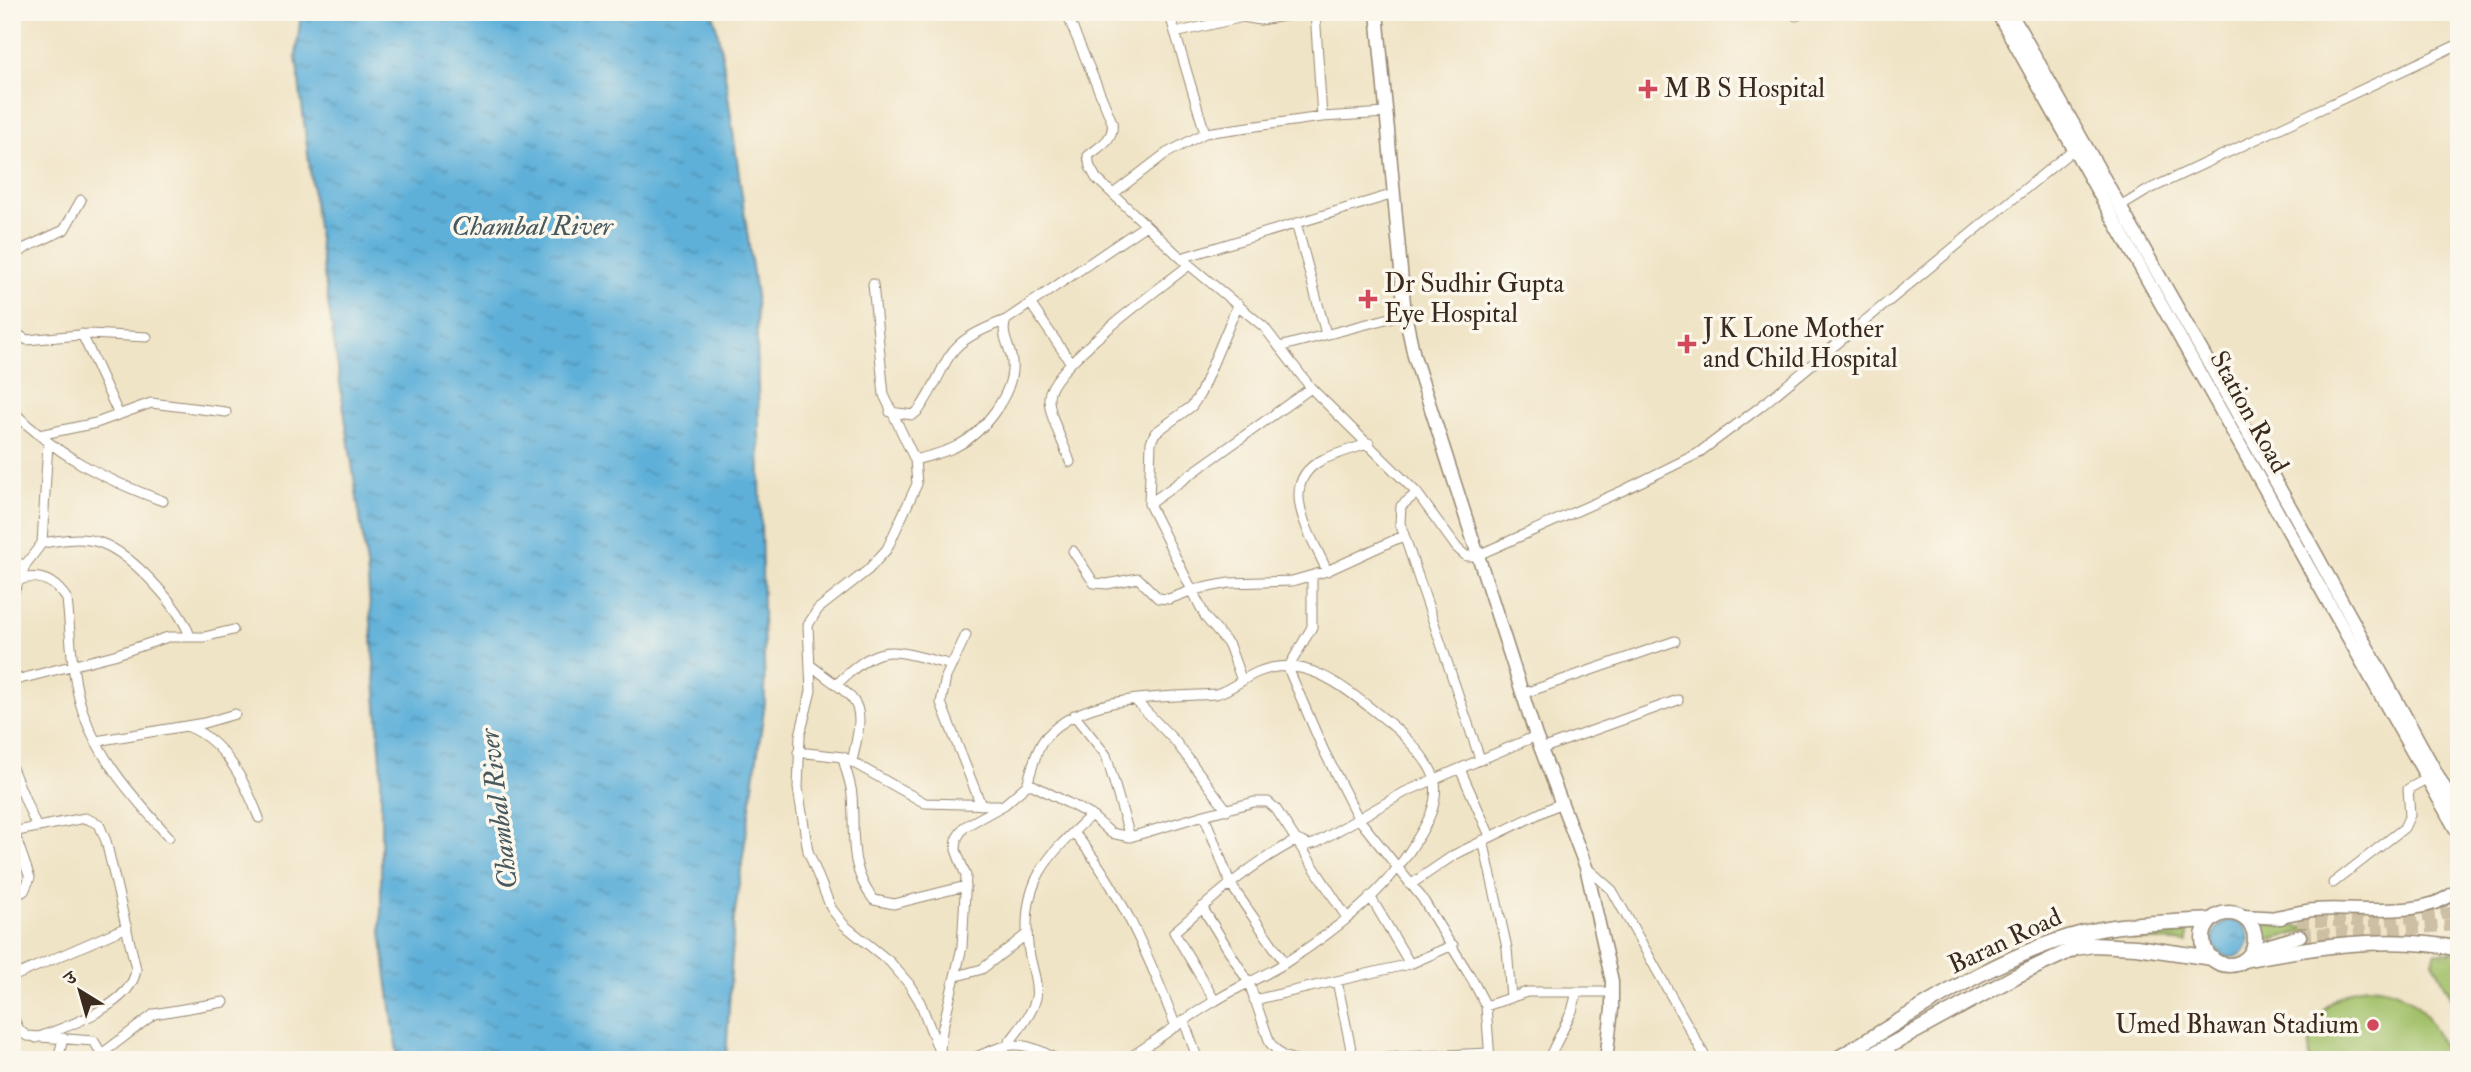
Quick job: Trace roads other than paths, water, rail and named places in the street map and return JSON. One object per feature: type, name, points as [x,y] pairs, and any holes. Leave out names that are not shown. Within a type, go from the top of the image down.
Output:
[{"type":"main road","points":[[2244,960],[2251,954],[2256,938],[2254,929],[2243,916],[2227,913],[2211,920],[2204,935],[2207,951],[2212,958],[2228,965],[2309,947],[2414,944],[2459,949]]},
{"type":"main road","name":"Baran Road","points":[[1835,1060],[1981,975],[2032,951],[2082,933],[2102,929],[2211,920]]},
{"type":"main road","points":[[2102,929],[2102,946]]},
{"type":"main road","name":"Baran Road","points":[[1863,1060],[2016,976],[2076,948],[2102,946],[2212,958]]},
{"type":"street","points":[[1066,12],[1112,122],[1113,130],[1109,139],[1088,156],[1096,178],[1181,258],[1264,327],[1311,388],[1417,493],[1457,548],[1466,556],[1476,556],[1697,454],[1760,407],[2075,148]]},
{"type":"street","points":[[1168,12],[1205,133]]},
{"type":"street","points":[[1175,33],[1243,14],[1260,20],[1313,12],[1322,117]]},
{"type":"street","points":[[1377,12],[1405,314],[1429,408],[1476,556],[1536,736],[1586,867],[1612,992],[1606,1060]]},
{"type":"street","points":[[1796,16],[1806,12]]},
{"type":"street","name":"Station Road","points":[[1997,12],[2413,727],[2459,814]]},
{"type":"street","name":"Station Road","points":[[2010,12],[2114,210],[2459,835]]},
{"type":"street","points":[[2114,210],[2148,190],[2459,44]]},
{"type":"street","points":[[1113,194],[1165,154],[1205,133],[1322,117],[1386,113]]},
{"type":"street","points":[[1181,258],[1394,194]]},
{"type":"street","points":[[12,258],[27,247],[64,230],[81,200]]},
{"type":"street","points":[[1296,223],[1326,334]]},
{"type":"street","points":[[890,412],[912,415],[919,410],[955,345],[968,335],[1006,320],[1146,225]]},
{"type":"street","points":[[1070,462],[1049,399],[1051,387],[1071,363],[1189,265]]},
{"type":"street","points":[[873,284],[880,377],[890,412],[915,460],[917,484],[887,549],[868,570],[818,609],[808,625],[811,691],[798,752],[802,830],[813,871],[824,894],[844,925],[890,962],[909,985],[920,1002],[939,1056]]},
{"type":"street","points":[[1030,303],[1071,363]]},
{"type":"street","points":[[1238,304],[1200,394],[1192,406],[1155,433],[1151,442],[1149,504],[1206,618],[1229,645],[1242,681]]},
{"type":"street","points":[[1279,347],[1405,314]]},
{"type":"street","points":[[915,460],[958,446],[973,435],[995,411],[1009,382],[1012,362],[1003,329],[1006,320]]},
{"type":"street","points":[[12,331],[27,340],[82,334],[147,337]]},
{"type":"street","points":[[82,334],[118,415]]},
{"type":"street","points":[[1149,504],[1311,388]]},
{"type":"street","points":[[39,435],[96,423],[151,403],[226,412]]},
{"type":"street","points":[[12,410],[48,443],[99,475],[163,501]]},
{"type":"street","points":[[12,596],[26,564],[42,543],[48,443]]},
{"type":"street","points":[[1326,571],[1297,500],[1298,484],[1307,470],[1322,460],[1369,443]]},
{"type":"street","points":[[1417,493],[1401,506],[1403,536],[1480,759]]},
{"type":"street","points":[[1073,551],[1094,583],[1107,584],[1138,578],[1158,598],[1169,599],[1193,590],[1229,583],[1292,581],[1312,576],[1403,536]]},
{"type":"street","points":[[42,543],[88,540],[113,548],[159,590],[184,622],[190,636]]},
{"type":"street","points":[[12,564],[26,564]]},
{"type":"street","points":[[1288,667],[1312,627],[1312,576]]},
{"type":"street","points":[[17,581],[48,580],[58,586],[66,599],[82,711],[96,741],[129,792],[169,836]]},
{"type":"street","points":[[12,681],[168,637],[204,638],[233,629]]},
{"type":"street","points":[[966,635],[952,665],[941,703],[981,805]]},
{"type":"street","points":[[1522,695],[1675,641]]},
{"type":"street","points":[[836,685],[860,661],[880,652],[952,665]]},
{"type":"street","points":[[810,666],[851,697],[860,713],[861,723],[847,759],[852,795],[853,850],[861,879],[874,900],[894,904],[966,886]]},
{"type":"street","points":[[1288,667],[1323,749],[1358,818],[1453,945],[1486,1006],[1489,1057],[1339,1060]]},
{"type":"street","points":[[939,1056],[957,976],[966,886],[956,850],[957,838],[964,827],[1004,805],[1027,785],[1045,737],[1085,710],[1136,701],[1216,694],[1230,690],[1260,671],[1288,667],[1317,671],[1331,678],[1394,726],[1422,758],[1435,779],[1433,811],[1398,871],[1347,918],[1285,963],[1214,1001],[1126,1060]]},
{"type":"street","points":[[1541,749],[1678,700]]},
{"type":"street","points":[[1136,701],[1175,741],[1227,810]]},
{"type":"street","points":[[96,741],[187,726],[235,714]]},
{"type":"street","points":[[1074,715],[1105,755],[1130,837]]},
{"type":"street","points":[[187,726],[204,736],[241,774],[259,818]]},
{"type":"street","points":[[1214,1001],[1174,932],[1202,907],[1279,849],[1297,840],[1309,845],[1316,843],[1358,818],[1435,779],[1536,736]]},
{"type":"street","points":[[798,752],[847,759],[925,803],[1004,805]]},
{"type":"street","points":[[12,768],[16,788],[36,826]]},
{"type":"street","points":[[1460,769],[1486,838],[1507,948],[1511,998]]},
{"type":"street","points":[[2333,883],[2403,828],[2410,815],[2408,789],[2428,778]]},
{"type":"street","points":[[1027,785],[1033,785],[1091,815],[1111,833],[1130,837],[1254,802],[1268,802],[1297,840],[1347,918]]},
{"type":"street","points":[[1410,885],[1486,838],[1561,803]]},
{"type":"street","points":[[1008,1044],[1031,1011],[1036,996],[1027,934],[1033,886],[1052,852],[1091,815]]},
{"type":"street","points":[[1204,815],[1231,885],[1285,963]]},
{"type":"street","points":[[12,897],[24,891],[30,878],[13,832],[85,818],[99,824],[106,841],[127,927],[136,970],[135,979],[128,989],[99,1011],[36,1038]]},
{"type":"street","points":[[1073,832],[1097,862],[1142,945],[1198,1060]]},
{"type":"street","points":[[1586,867],[1612,890],[1707,1060]]},
{"type":"street","points":[[2276,918],[2314,910],[2410,909],[2453,894],[2459,888]]},
{"type":"street","points":[[1370,896],[1410,964]]},
{"type":"street","points":[[1202,907],[1248,983],[1270,1043],[1282,1056],[1295,1060]]},
{"type":"street","points":[[2243,916],[2297,921]]},
{"type":"street","points":[[12,977],[127,927]]},
{"type":"street","points":[[957,976],[982,970],[1027,934]]},
{"type":"street","points":[[2244,960],[2266,946],[2300,936]]},
{"type":"street","points":[[1254,1000],[1410,964],[1453,945]]},
{"type":"street","points":[[1337,981],[1353,1059]]},
{"type":"street","points":[[1486,1006],[1527,992],[1612,992]]},
{"type":"street","points":[[1549,1060],[1572,1011],[1577,992]]},
{"type":"street","points":[[12,1016],[20,1031],[36,1038],[94,1041],[104,1056],[154,1014],[224,1002]]},
{"type":"street","points":[[58,1060],[63,1038]]},
{"type":"street","points":[[969,1060],[1008,1044],[1031,1045],[1058,1060]]},
{"type":"water","name":"Chambal River","points":[[301,12],[713,12],[722,53],[756,295],[765,703],[734,919],[726,1060],[398,1060],[381,932],[381,763],[367,566],[317,227],[296,57]]},
{"type":"water","points":[[2231,921],[2243,927],[2249,939],[2243,951],[2231,957],[2219,951],[2213,939],[2219,927]]},
{"type":"tunnel","points":[[2297,921],[2376,921],[2459,912]]},
{"type":"tunnel","points":[[2300,936],[2459,925]]},
{"type":"place","name":"M B S Hospital","points":[[1648,89]]},
{"type":"place","name":"Dr Sudhir Gupta Eye Hospital","points":[[1368,299]]},
{"type":"place","name":"J K Lone Mother and Child Hospital","points":[[1687,344]]},
{"type":"place","name":"Umed Bhawan Stadium","points":[[2373,1025]]}]
